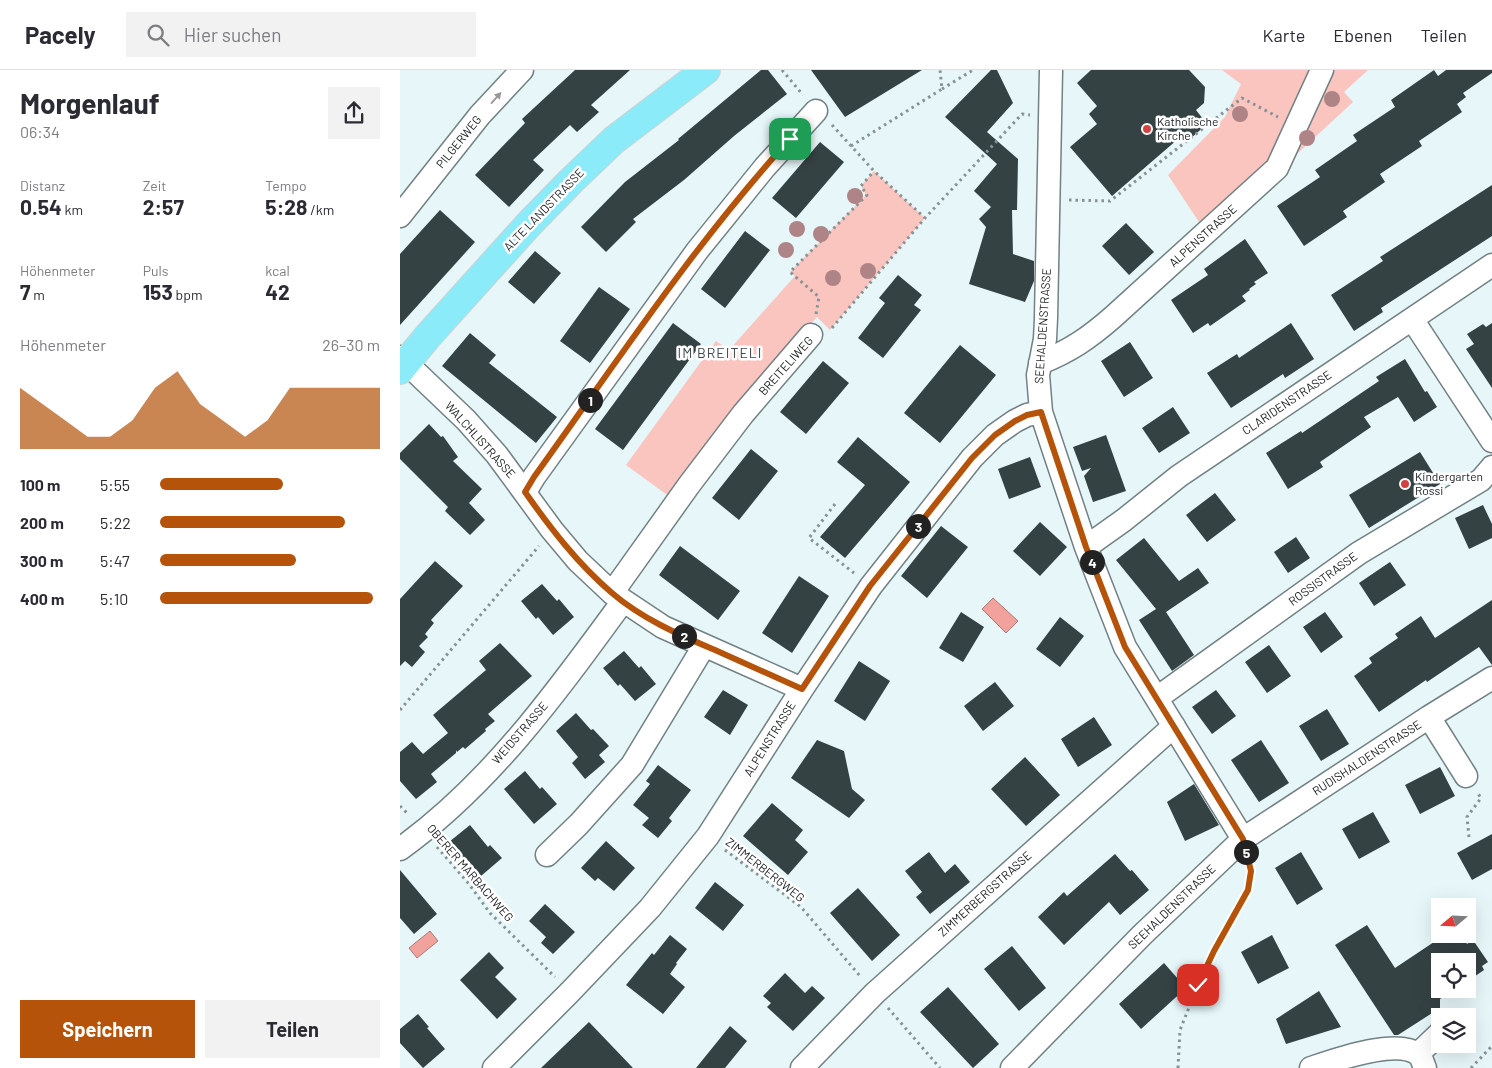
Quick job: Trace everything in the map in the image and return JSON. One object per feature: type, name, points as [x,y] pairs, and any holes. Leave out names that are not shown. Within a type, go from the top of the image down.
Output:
[{"type":"main road","name":"ALTE LANDSTRASSE","points":[[402,363],[571,181],[614,140],[706,70]]},
{"type":"street","name":"PILGERWEG","points":[[400,216],[480,115],[522,70]]},
{"type":"street","name":"SEEHALDENSTRASSE","points":[[1012,1068],[1142,935],[1243,839],[1125,647],[1086,547],[1041,412],[1038,375],[1045,339],[1051,70]]},
{"type":"street","name":"ALPENSTRASSE","points":[[1040,363],[1058,356],[1092,335],[1277,168],[1322,70]]},
{"type":"street","points":[[525,492],[697,251],[765,167],[816,110]]},
{"type":"street","name":"CLARIDENSTRASSE","points":[[1086,547],[1180,476],[1492,265]]},
{"type":"street","points":[[1412,319],[1492,441]]},
{"type":"street","name":"BREITELIWEG","points":[[617,597],[689,485],[743,414],[812,335]]},
{"type":"street","name":"WALCHLISTRASSE","points":[[402,363],[466,420],[497,455],[565,546],[578,561],[617,597],[663,627],[802,689]]},
{"type":"street","name":"ALPENSTRASSE","points":[[494,1068],[650,908],[708,836],[870,586],[972,458],[995,435],[1015,421],[1027,415],[1041,412]]},
{"type":"street","name":"ROSSISTRASSE","points":[[1157,698],[1359,553],[1481,480],[1492,467]]},
{"type":"street","name":"WEIDSTRASSE","points":[[400,848],[423,832],[488,772],[518,738],[579,661],[617,597]]},
{"type":"street","points":[[547,855],[579,824],[632,765],[704,646]]},
{"type":"street","name":"RUDISHALDENSTRASSE","points":[[1243,839],[1492,678]]},
{"type":"street","points":[[1429,717],[1466,776]]},
{"type":"street","name":"ZIMMERBERGSTRASSE","points":[[802,1068],[875,993],[1174,726]]},
{"type":"street","points":[[1311,1068],[1361,1052],[1387,1049],[1403,1049],[1421,1061],[1431,1046]]},
{"type":"path","points":[[782,70],[816,110],[874,171],[925,218]]},
{"type":"path","points":[[940,70],[942,89]]},
{"type":"path","points":[[852,146],[973,70]]},
{"type":"path","points":[[1049,199],[1110,201],[1242,98],[1297,125]]},
{"type":"path","name":"BREITELIWEG","points":[[812,335],[830,330],[925,218],[1022,114],[1051,115]]},
{"type":"path","points":[[812,335],[819,297],[790,272],[867,195],[861,186],[874,171]]},
{"type":"path","points":[[835,504],[809,538],[870,586]]},
{"type":"path","points":[[400,710],[545,539]]},
{"type":"path","name":"OBERER MARBACHWEG","points":[[400,806],[469,884],[490,913],[570,992]]},
{"type":"path","points":[[1467,817],[1469,838]]},
{"type":"path","name":"ZIMMERBERGWEG","points":[[708,836],[801,907],[863,979]]},
{"type":"path","points":[[1178,1068],[1180,1030],[1214,951],[1248,890],[1251,871],[1243,839]]},
{"type":"path","points":[[891,1011],[940,1068]]},
{"type":"path","points":[[1471,1068],[1492,1046]]},
{"type":"shaded area","points":[[1222,70],[1313,70],[1272,165],[1201,225],[1168,175],[1225,117],[1241,84]]},
{"type":"shaded area","points":[[1330,70],[1368,70],[1344,92],[1353,102],[1285,165]]},
{"type":"shaded area","points":[[874,171],[925,218],[830,330],[817,317],[793,344],[670,497],[626,465],[716,341],[729,350],[795,276],[790,272],[866,195],[861,186]]},
{"type":"shaded area","points":[[993,598],[1018,621],[1006,633],[982,609]]},
{"type":"shaded area","points":[[430,931],[438,941],[417,958],[409,948]]},
{"type":"building","points":[[575,70],[630,70],[591,105],[599,112],[577,132],[570,125],[533,160],[544,170],[509,207],[475,175],[525,123],[522,119]]},
{"type":"building","points":[[761,70],[768,70],[787,94],[734,136],[684,180],[633,219],[636,222],[606,252],[581,227],[625,182],[679,140]]},
{"type":"building","points":[[811,70],[922,70],[845,117]]},
{"type":"building","points":[[991,70],[997,70],[1013,103],[987,132],[1018,159],[1017,210],[1012,210],[1013,254],[1034,261],[1034,281],[1025,302],[969,284],[986,227],[979,219],[991,207],[974,191],[997,164],[945,117]]},
{"type":"building","name":"Katholische Kirche","points":[[1091,70],[1189,70],[1205,87],[1204,103],[1196,110],[1207,124],[1190,139],[1185,133],[1112,196],[1070,147],[1097,124],[1089,114],[1097,106],[1077,83]]},
{"type":"building","points":[[1434,70],[1438,76],[1446,70],[1492,70],[1492,73],[1463,93],[1466,97],[1457,104],[1462,112],[1419,141],[1422,146],[1380,174],[1385,182],[1343,211],[1347,217],[1304,246],[1277,206],[1320,177],[1315,170],[1357,141],[1353,135],[1395,107],[1391,100]]},
{"type":"building","points":[[820,142],[844,162],[796,218],[772,198]]},
{"type":"building","points":[[1492,185],[1492,236],[1381,308],[1383,312],[1354,331],[1331,295],[1383,261],[1380,257]]},
{"type":"building","points":[[440,210],[475,242],[400,325],[400,254]]},
{"type":"building","points":[[1126,223],[1154,252],[1129,275],[1102,246]]},
{"type":"building","points":[[745,231],[770,250],[725,308],[701,289]]},
{"type":"building","points":[[1245,239],[1268,273],[1254,282],[1256,284],[1242,296],[1246,301],[1210,326],[1208,323],[1193,333],[1171,300],[1208,275],[1204,269]]},
{"type":"building","points":[[535,251],[561,273],[534,304],[508,282]]},
{"type":"building","points":[[898,275],[922,295],[914,305],[921,310],[883,358],[858,338],[885,303],[879,298]]},
{"type":"building","points":[[599,287],[630,309],[590,363],[560,341]]},
{"type":"building","points":[[673,323],[701,344],[623,450],[595,429]]},
{"type":"building","points":[[1291,323],[1314,359],[1285,378],[1283,374],[1231,408],[1207,373],[1237,354],[1239,358]]},
{"type":"building","points":[[1492,323],[1492,388],[1466,349],[1474,344],[1467,334],[1483,324],[1486,327]]},
{"type":"building","points":[[470,333],[496,355],[489,363],[557,417],[536,443],[442,366]]},
{"type":"building","points":[[1130,342],[1153,378],[1124,397],[1101,361]]},
{"type":"building","points":[[960,345],[996,375],[940,443],[904,413]]},
{"type":"building","points":[[1405,359],[1425,392],[1427,391],[1437,407],[1414,422],[1398,397],[1364,417],[1371,427],[1320,462],[1323,467],[1288,489],[1266,453],[1301,431],[1302,433],[1379,381],[1376,377]]},
{"type":"building","points":[[823,361],[849,383],[806,434],[780,412]]},
{"type":"building","points":[[1173,407],[1190,433],[1159,453],[1142,428]]},
{"type":"building","points":[[429,424],[441,437],[443,436],[458,457],[453,461],[482,489],[469,503],[485,520],[470,535],[445,511],[448,507],[400,459],[400,453]]},
{"type":"building","points":[[1106,435],[1126,491],[1093,502],[1084,476],[1091,468],[1082,471],[1073,447]]},
{"type":"building","points":[[858,437],[910,482],[845,558],[820,537],[865,485],[837,462]]},
{"type":"building","points":[[751,449],[778,471],[739,520],[712,498]]},
{"type":"building","points":[[1420,452],[1440,484],[1369,528],[1349,495]]},
{"type":"building","points":[[1030,457],[1041,487],[1009,499],[998,469]]},
{"type":"building","points":[[1215,493],[1236,520],[1207,542],[1186,515]]},
{"type":"building","points":[[1483,505],[1492,524],[1492,538],[1469,549],[1455,518]]},
{"type":"building","points":[[1040,522],[1067,547],[1040,576],[1013,551]]},
{"type":"building","points":[[941,526],[968,547],[927,598],[901,576]]},
{"type":"building","points":[[1296,537],[1310,558],[1288,573],[1274,552]]},
{"type":"building","points":[[1144,538],[1179,581],[1198,568],[1209,583],[1166,612],[1194,655],[1172,671],[1139,620],[1156,609],[1116,560]]},
{"type":"building","points":[[680,546],[740,591],[718,620],[659,575]]},
{"type":"building","points":[[435,561],[463,586],[431,620],[434,623],[425,634],[428,637],[419,646],[425,652],[412,667],[405,661],[400,666],[400,599]]},
{"type":"building","points":[[1390,562],[1406,585],[1374,606],[1359,583]]},
{"type":"building","points":[[799,576],[829,596],[792,653],[762,633]]},
{"type":"building","points":[[542,584],[557,601],[559,599],[574,617],[553,635],[521,601]]},
{"type":"building","points":[[1492,600],[1492,665],[1479,647],[1379,712],[1354,676],[1372,663],[1369,658],[1398,638],[1395,634],[1421,616],[1435,638]]},
{"type":"building","points":[[961,612],[984,627],[963,662],[939,648]]},
{"type":"building","points":[[1325,612],[1343,637],[1321,653],[1303,627]]},
{"type":"building","points":[[1060,617],[1084,636],[1060,667],[1036,649]]},
{"type":"building","points":[[500,643],[532,676],[488,714],[495,721],[485,729],[486,731],[465,749],[463,747],[457,752],[456,750],[456,753],[431,774],[437,782],[416,799],[400,781],[400,752],[412,742],[423,754],[448,733],[433,715],[486,670],[479,661]]},
{"type":"building","points":[[1269,645],[1291,676],[1267,693],[1245,662]]},
{"type":"building","points":[[624,651],[639,668],[641,666],[656,684],[635,701],[620,684],[618,686],[603,668]]},
{"type":"building","points":[[859,661],[890,681],[865,721],[834,701]]},
{"type":"building","points":[[995,682],[1014,706],[983,731],[964,706]]},
{"type":"building","points":[[723,690],[748,705],[730,735],[704,717]]},
{"type":"building","points":[[1216,690],[1236,716],[1212,734],[1192,707]]},
{"type":"building","points":[[1327,709],[1349,744],[1321,761],[1299,726]]},
{"type":"building","points":[[576,713],[609,746],[599,755],[605,762],[585,779],[572,763],[578,757],[556,731]]},
{"type":"building","points":[[1094,717],[1112,745],[1078,767],[1061,739]]},
{"type":"building","points":[[817,740],[844,751],[852,789],[865,800],[849,818],[791,778]]},
{"type":"building","points":[[1261,740],[1289,783],[1259,802],[1231,760]]},
{"type":"building","points":[[1025,757],[1060,795],[1026,826],[991,789]]},
{"type":"building","points":[[658,765],[691,790],[669,818],[672,821],[658,838],[642,825],[649,818],[633,805],[650,784],[646,781]]},
{"type":"building","points":[[1440,767],[1455,796],[1420,814],[1405,785]]},
{"type":"building","points":[[525,771],[540,789],[542,787],[557,804],[534,824],[504,789]]},
{"type":"building","points":[[1194,784],[1219,825],[1185,841],[1167,802]]},
{"type":"building","points":[[772,803],[803,830],[795,840],[808,852],[788,875],[743,836]]},
{"type":"building","points":[[1373,812],[1390,842],[1359,859],[1342,829]]},
{"type":"building","points":[[470,825],[488,847],[490,845],[502,858],[481,876],[449,842]]},
{"type":"building","points":[[1492,834],[1492,869],[1472,880],[1457,853]]},
{"type":"building","points":[[606,841],[635,868],[614,891],[598,878],[595,881],[581,868]]},
{"type":"building","points":[[929,852],[945,873],[955,864],[970,882],[930,914],[916,897],[922,892],[905,871]]},
{"type":"building","points":[[1301,852],[1323,889],[1297,905],[1275,868]]},
{"type":"building","points":[[1115,854],[1149,890],[1120,915],[1109,902],[1064,945],[1038,917],[1064,892],[1067,896]]},
{"type":"building","points":[[400,870],[437,914],[414,934],[400,918]]},
{"type":"building","points":[[715,882],[744,905],[723,931],[695,908]]},
{"type":"building","points":[[858,888],[900,935],[872,961],[830,913]]},
{"type":"building","points":[[545,904],[575,932],[553,954],[541,943],[546,937],[529,921]]},
{"type":"building","points":[[1367,925],[1395,968],[1432,943],[1475,943],[1488,962],[1482,966],[1484,970],[1476,976],[1476,953],[1431,953],[1431,998],[1442,998],[1440,1008],[1431,1008],[1431,1014],[1398,1035],[1394,1035],[1335,945]]},
{"type":"building","points":[[670,935],[687,949],[670,974],[685,987],[663,1014],[626,985],[652,953],[654,955]]},
{"type":"building","points":[[1272,935],[1289,968],[1258,984],[1241,952]]},
{"type":"building","points":[[1012,946],[1046,988],[1019,1011],[984,969]]},
{"type":"building","points":[[489,952],[504,968],[495,977],[517,999],[497,1019],[460,980]]},
{"type":"building","points":[[1164,963],[1186,988],[1141,1029],[1119,1004]]},
{"type":"building","points":[[785,973],[805,993],[812,986],[825,998],[793,1031],[767,1007],[771,1003],[763,996]]},
{"type":"building","points":[[948,987],[999,1044],[973,1068],[920,1012]]},
{"type":"building","points":[[1319,991],[1341,1027],[1286,1044],[1276,1019]]},
{"type":"building","points":[[418,1014],[445,1049],[423,1068],[400,1043],[400,1029]]},
{"type":"building","points":[[589,1022],[633,1068],[541,1068]]},
{"type":"building","points":[[730,1026],[747,1041],[725,1068],[696,1068]]},
{"type":"place","name":"Katholische Kirche","points":[[1147,129]]},
{"type":"place","name":"Kindergarten Rossi","points":[[1405,484]]},
{"type":"district","name":"IM BREITELI","points":[[720,353]]},
{"type":"route","points":[[790,139],[697,251],[525,492],[552,530],[578,561],[612,594],[663,627],[802,689],[870,586],[972,458],[995,435],[1015,421],[1027,415],[1041,412],[1086,547],[1125,647],[1243,839],[1251,871],[1248,890],[1214,951],[1198,985]]}]
